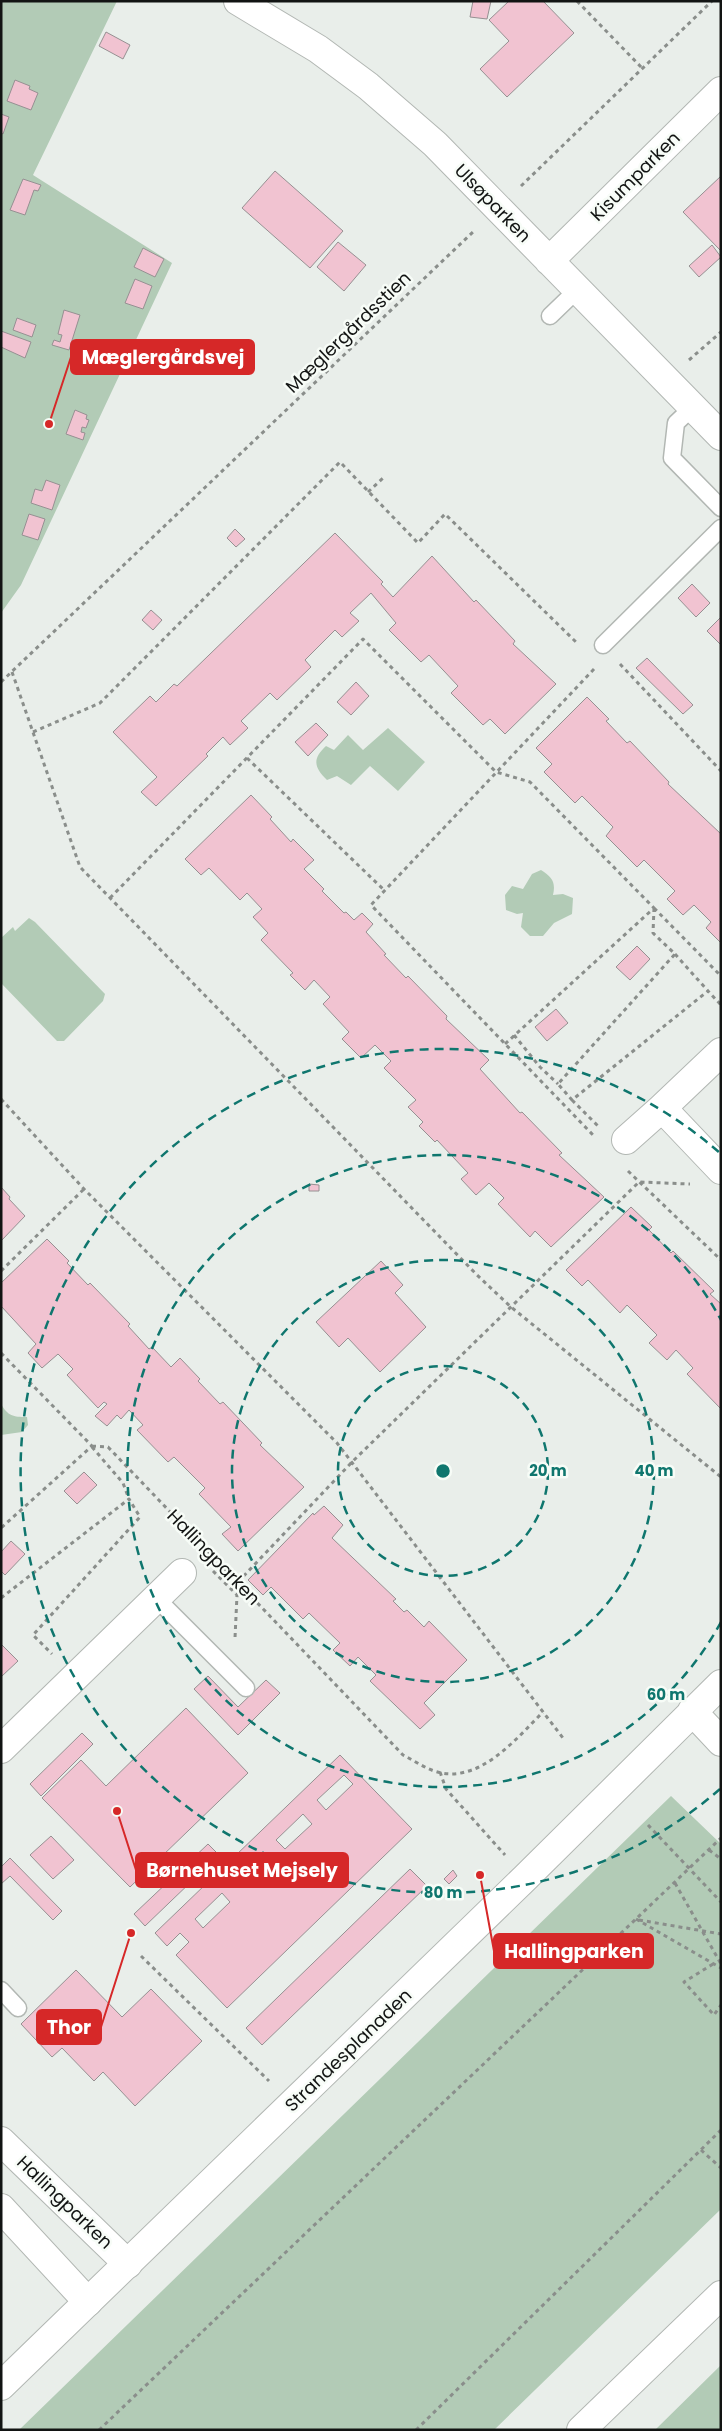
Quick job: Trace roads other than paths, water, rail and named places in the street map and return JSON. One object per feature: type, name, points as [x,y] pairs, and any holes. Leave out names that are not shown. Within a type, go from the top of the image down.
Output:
[{"type":"street","name":"Ulsøparken","points":[[238,1],[318,49],[368,86],[435,144],[721,436]]},
{"type":"street","name":"Kisumparken","points":[[549,261],[721,90]]},
{"type":"street","points":[[615,1136],[662,1108],[721,1052]]},
{"type":"street","points":[[662,1108],[720,1168]]},
{"type":"street","name":"Hallingparken","points":[[1,1749],[182,1574]]},
{"type":"street","name":"Strandesplanaden","points":[[1,2386],[525,1878],[721,1684]]},
{"type":"street","points":[[692,1712],[721,1742]]},
{"type":"street","name":"Hallingparken","points":[[1,2141],[128,2264]]},
{"type":"street","points":[[1,2208],[88,2302]]},
{"type":"street","points":[[581,2430],[721,2295]]},
{"type":"lane","points":[[550,316],[578,289]]},
{"type":"lane","points":[[693,407],[676,424],[672,458],[721,508]]},
{"type":"lane","points":[[603,645],[721,528]]},
{"type":"lane","points":[[157,1599],[246,1688]]},
{"type":"lane","points":[[1,1990],[18,2008]]},
{"type":"place","name":"Mæglergårdsvej","points":[[49,424]]},
{"type":"place","name":"Børnehuset Mejsely","points":[[117,1811]]},
{"type":"place","name":"Hallingparken","points":[[480,1875]]},
{"type":"place","name":"Thor","points":[[131,1933]]}]
